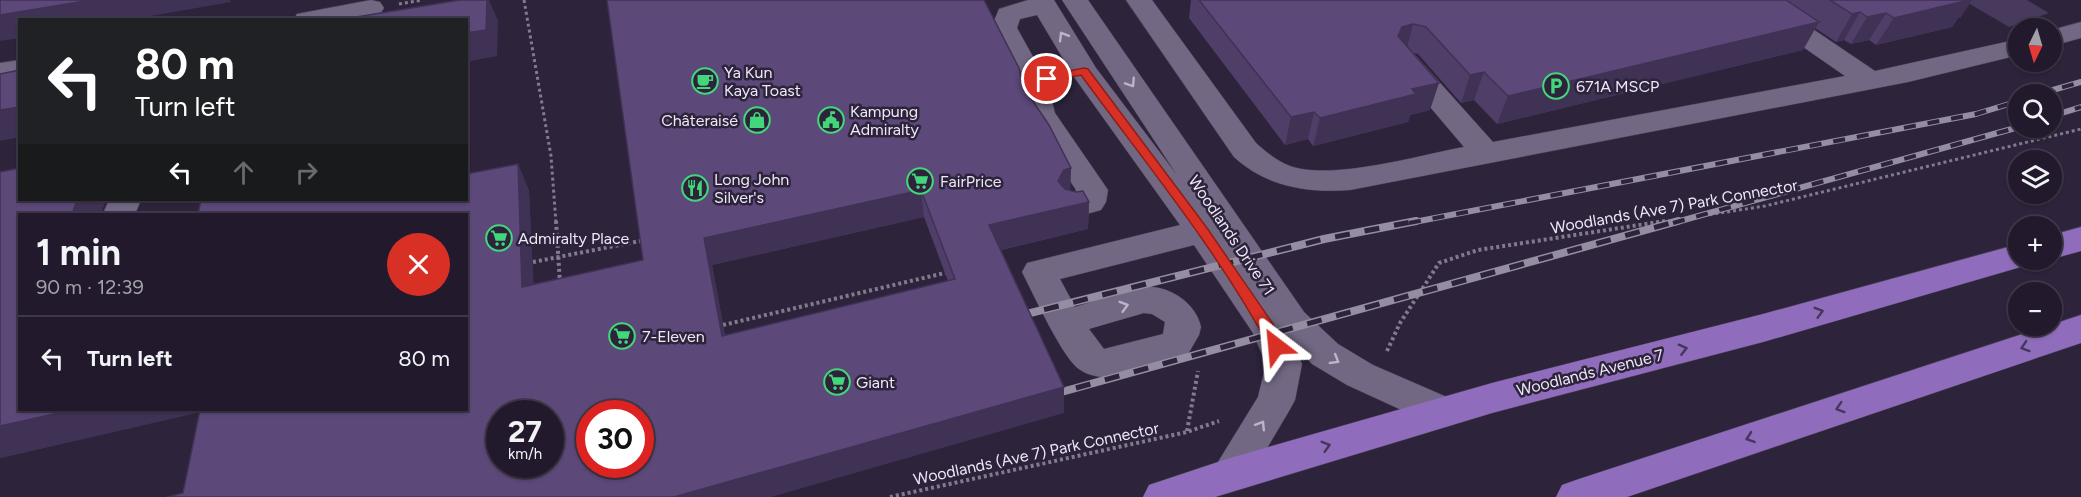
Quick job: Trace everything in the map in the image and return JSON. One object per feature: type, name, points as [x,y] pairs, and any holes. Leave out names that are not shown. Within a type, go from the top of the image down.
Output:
[{"type":"main road","points":[[2062,244],[2081,239]]},
{"type":"main road","name":"Woodlands Avenue 7","points":[[1163,497],[1443,412],[1763,328],[2008,259]]},
{"type":"main road","points":[[1576,497],[2081,329]]},
{"type":"street","points":[[1139,0],[1245,150],[1256,162],[1274,172],[1299,179],[1325,182],[1869,80],[2008,49]]},
{"type":"street","points":[[1753,0],[1869,80]]},
{"type":"street","name":"Woodlands Drive 71","points":[[1080,1],[1099,34],[1226,227],[1292,321],[1325,354],[1360,375],[1443,412]]},
{"type":"street","points":[[1043,3],[1008,15],[1004,21],[1004,28],[1033,82],[1041,113],[1092,190],[1090,202],[1076,206]]},
{"type":"street","name":"Woodlands Drive 71","points":[[1043,3],[1084,71],[1202,231],[1268,328],[1284,364],[1276,400],[1230,475]]},
{"type":"street","points":[[317,18],[371,8]]},
{"type":"street","points":[[2062,35],[2081,30]]},
{"type":"street","points":[[1033,82],[1084,71],[1097,58],[1100,49],[1099,34]]},
{"type":"street","points":[[1406,63],[1486,153]]},
{"type":"street","points":[[0,72],[18,68]]},
{"type":"street","points":[[1068,322],[1039,272],[1202,231]]},
{"type":"path","points":[[524,0],[550,156],[560,286]]},
{"type":"path","name":"Woodlands (Ave 7) Park Connector","points":[[1388,350],[1400,323],[1439,263],[1478,250],[1765,206],[2081,129]]},
{"type":"path","points":[[533,261],[645,240]]},
{"type":"path","points":[[723,325],[957,270]]},
{"type":"path","name":"Woodlands (Ave 7) Park Connector","points":[[890,497],[1187,432]]},
{"type":"shaded area","points":[[1963,0],[2027,0],[2049,13],[2035,18],[2008,18],[2008,26]]},
{"type":"building","points":[[0,0],[91,0],[0,15]]},
{"type":"building","points":[[460,0],[487,0],[486,30],[468,33],[468,18],[350,18]]},
{"type":"building","points":[[607,0],[984,0],[1019,68],[1024,88],[1049,125],[1071,168],[1064,170],[1058,181],[1065,189],[1083,191],[1089,202],[989,225],[1064,387],[674,497],[167,497],[183,493],[200,411],[468,411],[468,213],[198,213],[201,201],[468,201],[468,174],[518,164],[522,287],[643,260]],"holes":[[[921,190],[955,279],[722,336],[704,238]]]},
{"type":"building","points":[[1199,0],[1786,0],[1819,22],[1508,96],[1484,72],[1470,75],[1426,27],[1413,24],[1402,27],[1398,36],[1439,83],[1412,89],[1416,94],[1320,118],[1314,112],[1291,117]]},
{"type":"building","points":[[1830,0],[1969,0],[1894,18],[1886,13],[1867,17],[1860,12],[1852,14]]},
{"type":"building","points":[[18,70],[18,107],[0,110],[0,74]]},
{"type":"building","points":[[18,168],[18,201],[77,201],[72,213],[18,213],[18,411],[68,411],[0,426],[0,172]]},
{"type":"railway","points":[[2062,87],[2081,82]]},
{"type":"railway","points":[[1409,223],[1976,114],[2008,104]]},
{"type":"railway","points":[[2062,113],[2081,107]]},
{"type":"railway","points":[[1673,223],[2008,130]]},
{"type":"railway","points":[[1015,317],[1324,239],[1416,221]]},
{"type":"railway","points":[[1047,396],[1678,221]]},
{"type":"place","name":"Ya Kun Kaya Toast","points":[[705,81]]},
{"type":"place","name":"671A MSCP","points":[[1556,86]]},
{"type":"place","name":"Châteraisé","points":[[757,120]]},
{"type":"place","name":"Kampung Admiralty","points":[[831,120]]},
{"type":"place","name":"FairPrice","points":[[920,181]]},
{"type":"place","name":"Long John Silver's","points":[[695,188]]},
{"type":"place","name":"Admiralty Place","points":[[499,238]]},
{"type":"place","name":"7-Eleven","points":[[622,336]]},
{"type":"place","name":"Giant","points":[[837,382]]},
{"type":"route","points":[[1047,79],[1084,71],[1202,231],[1268,328],[1276,346]]}]
